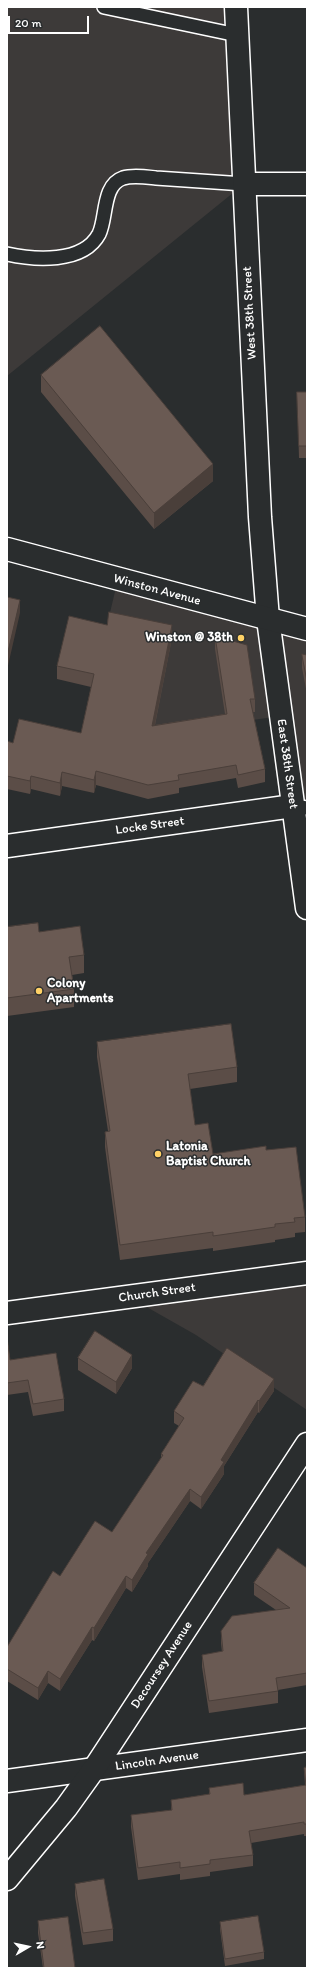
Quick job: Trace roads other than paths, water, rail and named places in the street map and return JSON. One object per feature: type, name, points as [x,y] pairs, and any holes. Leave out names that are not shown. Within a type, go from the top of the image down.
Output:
[{"type":"street","name":"West 38th Street","points":[[236,7],[260,517],[268,619]]},
{"type":"street","points":[[244,184],[307,184]]},
{"type":"street","name":"Winston Avenue","points":[[7,549],[268,619],[307,628]]},
{"type":"street","name":"East 38th Street","points":[[268,619],[300,807],[307,908]]},
{"type":"street","name":"Locke Street","points":[[7,846],[300,807]]},
{"type":"street","name":"Church Street","points":[[7,1313],[307,1273]]},
{"type":"street","name":"Decoursey Avenue","points":[[7,1879],[66,1808],[94,1769],[307,1444]]},
{"type":"street","name":"Lincoln Avenue","points":[[7,1781],[307,1740]]},
{"type":"lane","points":[[104,7],[135,10],[237,35]]},
{"type":"lane","points":[[7,254],[27,259],[52,259],[70,255],[87,247],[99,234],[111,188],[122,178],[140,177],[244,184]]},
{"type":"place","name":"Winston @ 38th","points":[[241,638]]},
{"type":"place","name":"Colony Apartments","points":[[39,991]]},
{"type":"place","name":"Latonia Baptist Church","points":[[158,1154]]}]
